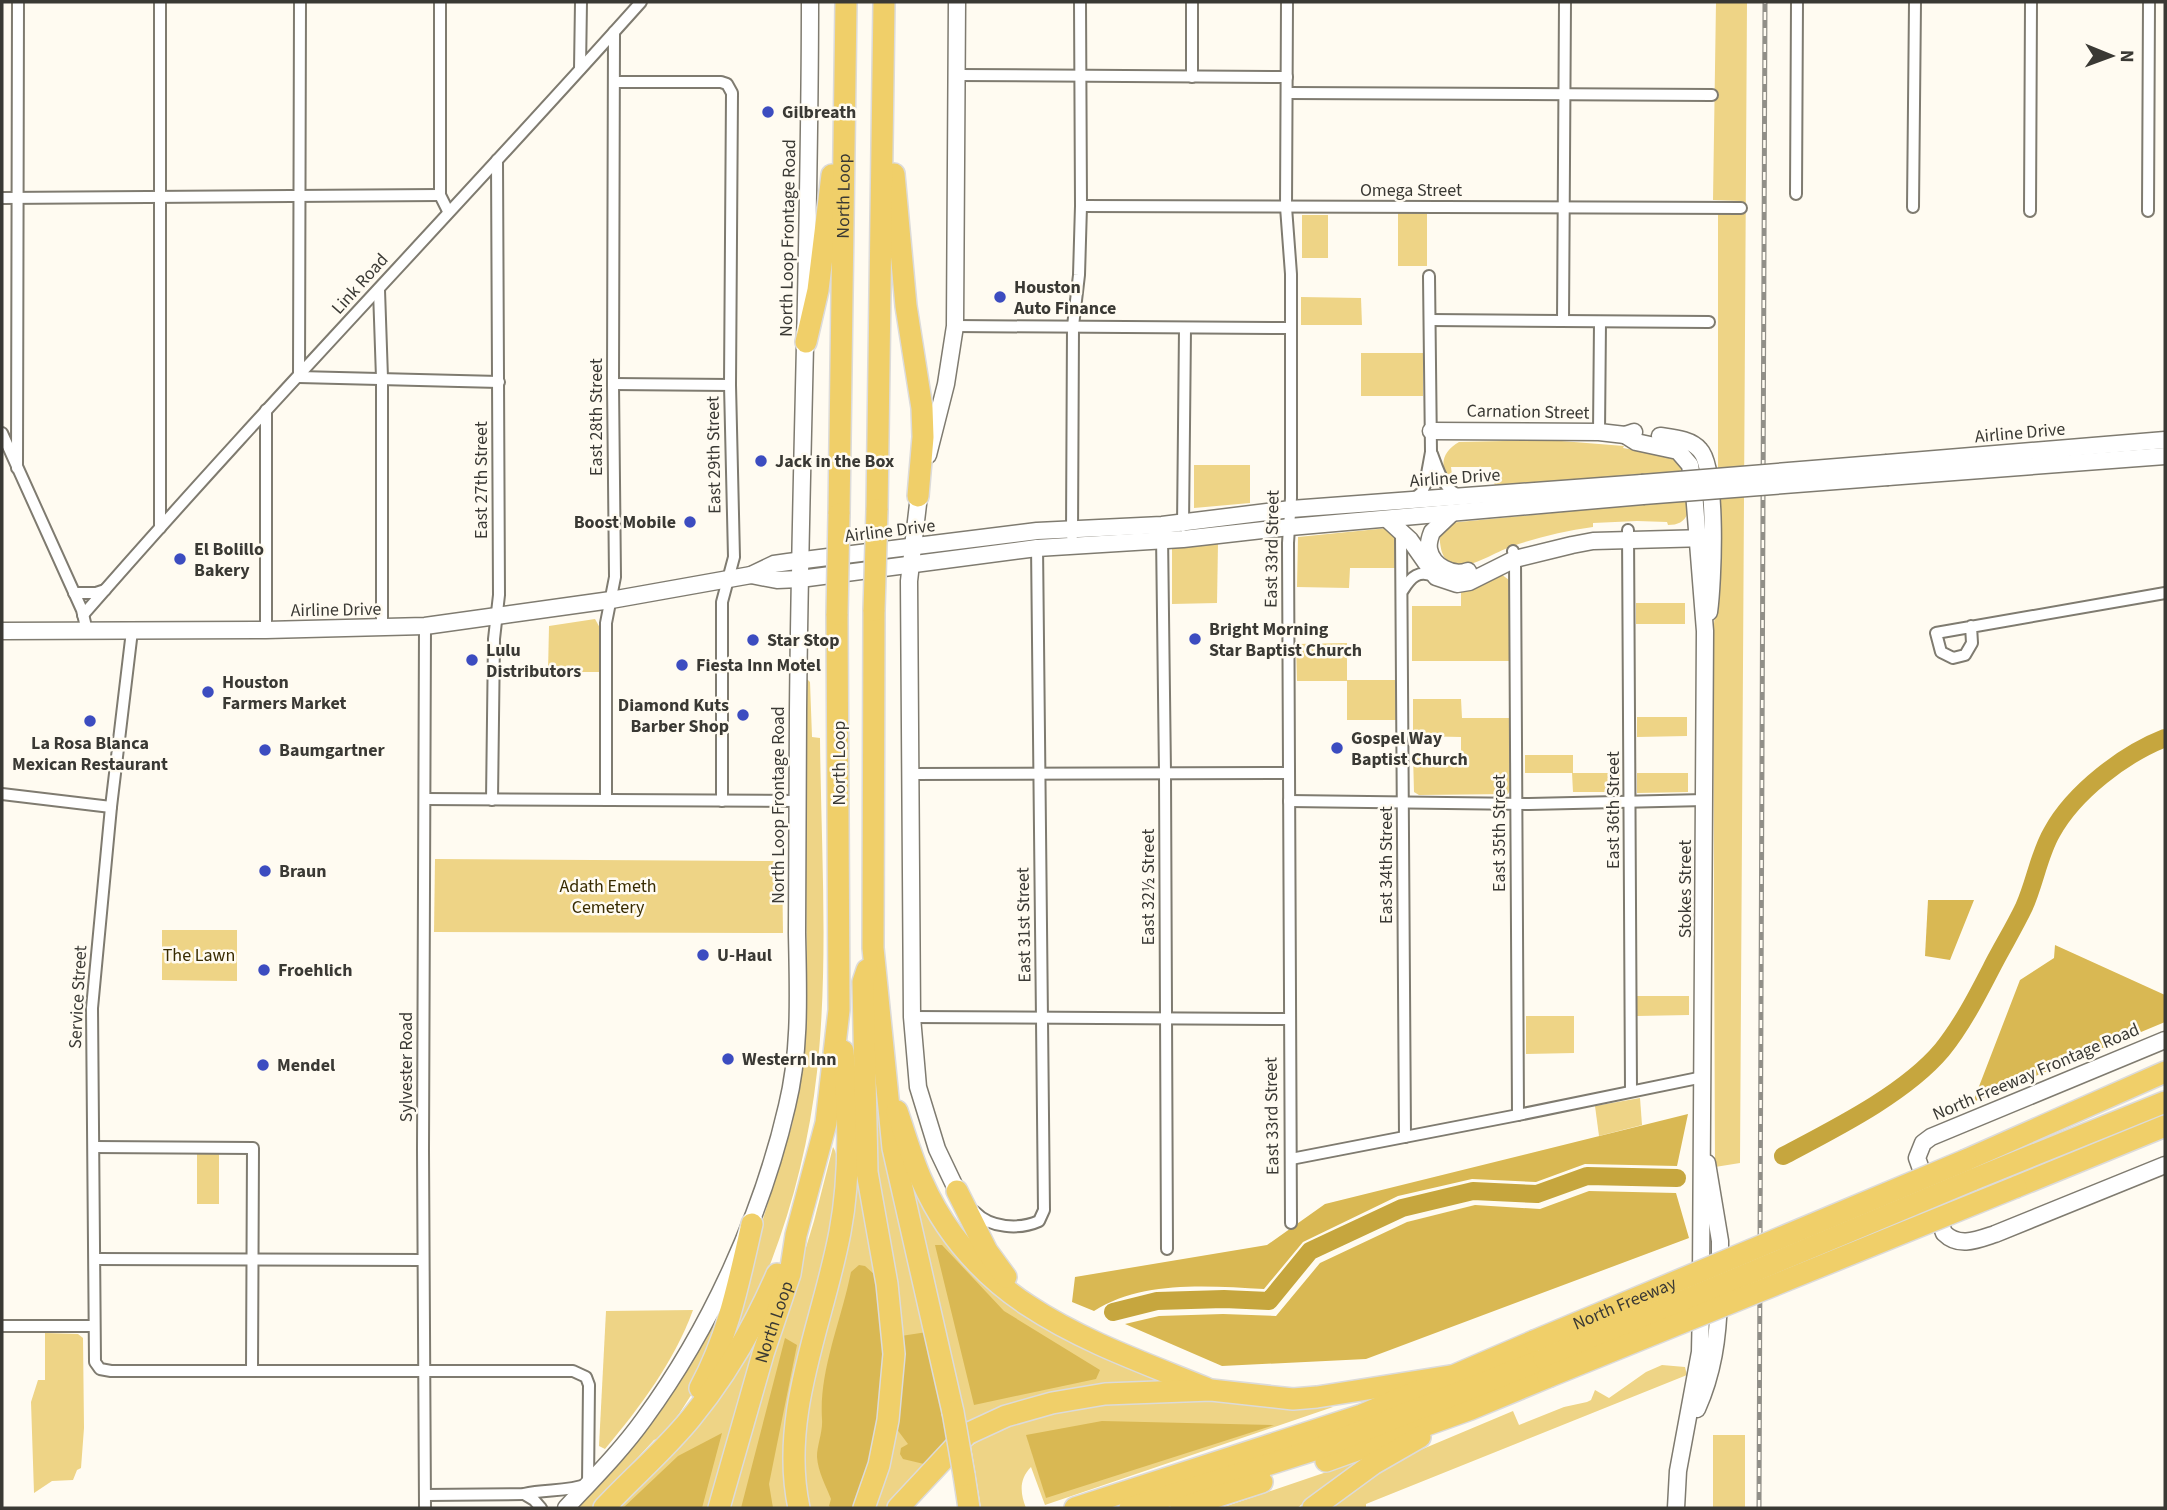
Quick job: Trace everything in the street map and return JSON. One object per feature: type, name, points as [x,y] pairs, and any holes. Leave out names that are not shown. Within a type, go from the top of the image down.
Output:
[{"type":"highway","name":"North Loop","points":[[719,1508],[763,1354],[790,1274],[796,1235],[826,1123],[839,1010],[837,614],[846,2]]},
{"type":"highway","name":"North Loop","points":[[884,2],[874,610],[873,948],[888,1083],[892,1148],[953,1412],[969,1508]]},
{"type":"highway","points":[[884,50],[906,306],[922,408],[923,437],[918,496]]},
{"type":"highway","points":[[806,342],[818,290],[845,72]]},
{"type":"highway","points":[[864,1508],[879,1465],[888,1420],[894,1354],[887,1284],[867,1172],[863,982],[873,948]]},
{"type":"highway","points":[[800,1508],[793,1463],[795,1420],[833,1267],[841,1228],[845,1187],[847,1083],[839,1010]]},
{"type":"highway","name":"North Freeway","points":[[1181,1508],[1314,1465],[1471,1409],[1542,1359],[1969,1170],[2165,1070]]},
{"type":"highway","points":[[888,1083],[923,1182],[942,1216],[972,1258],[999,1285],[1029,1307],[1072,1332],[1211,1390]]},
{"type":"highway","name":"North Freeway","points":[[1969,1170],[2165,1102]]},
{"type":"highway","name":"North Freeway","points":[[1130,1508],[1314,1450],[1542,1359],[2016,1187],[2164,1127]]},
{"type":"highway","points":[[957,1191],[987,1251],[1029,1307]]},
{"type":"highway","points":[[650,1460],[687,1410],[713,1362],[734,1301],[752,1224]]},
{"type":"highway","points":[[604,1508],[689,1420],[722,1377],[766,1299],[796,1235]]},
{"type":"highway","name":"North Freeway","points":[[1075,1508],[1362,1415],[1450,1376],[1542,1359]]},
{"type":"highway","points":[[898,1508],[967,1434],[1006,1416],[1052,1403],[1105,1394],[1211,1390],[1293,1399],[1317,1398],[1450,1376]]},
{"type":"highway","points":[[1313,1508],[1373,1464],[1471,1409]]},
{"type":"main road","name":"North Loop Frontage Road","points":[[752,1224],[788,1103],[797,1032],[800,560],[810,2]]},
{"type":"main road","points":[[957,2],[955,326],[946,384],[918,496],[909,581],[912,1017],[915,1065],[920,1097],[937,1149],[957,1191]]},
{"type":"main road","name":"Carnation Street","points":[[1431,430],[1599,432],[1625,435]]},
{"type":"main road","name":"Stokes Street","points":[[1625,435],[1635,432],[1680,439],[1698,447],[1706,457],[1709,468],[1705,533],[1713,576],[1705,631],[1704,1147],[1700,1190],[1700,1353],[1678,1471],[1675,1508]]},
{"type":"main road","name":"Airline Drive","points":[[2,631],[85,623],[132,631],[425,626],[611,600],[751,575],[774,564],[1037,531],[1072,537],[1290,527],[1387,519],[1642,490],[1888,470],[2165,440]]},
{"type":"main road","name":"Airline Drive","points":[[1888,470],[2165,456]]},
{"type":"main road","name":"Airline Drive","points":[[1183,531],[1290,509],[1469,497],[1642,490]]},
{"type":"main road","name":"Airline Drive","points":[[1452,512],[1432,532],[1429,550],[1436,563],[1446,570],[1461,574],[1554,538],[1591,532],[1628,535],[1705,533]]},
{"type":"main road","points":[[1387,519],[1410,540],[1436,577]]},
{"type":"main road","name":"Airline Drive","points":[[751,575],[777,580],[800,579],[1037,548],[1072,537]]},
{"type":"main road","name":"Airline Drive","points":[[1436,577],[1457,584],[1463,583],[1514,555]]},
{"type":"main road","name":"North Freeway Frontage Road","points":[[2165,1040],[1931,1137],[1923,1143],[1917,1158],[1944,1233],[1951,1240],[1967,1242],[1995,1234],[2165,1165]]},
{"type":"main road","points":[[566,1508],[617,1454],[670,1382],[752,1224]]},
{"type":"street","points":[[17,468],[18,2]]},
{"type":"street","points":[[159,528],[160,2]]},
{"type":"street","points":[[300,2],[299,377],[499,382]]},
{"type":"street","points":[[440,2],[440,195],[448,211]]},
{"type":"street","points":[[580,69],[581,2]]},
{"type":"street","name":"Link Road","points":[[85,623],[105,590],[159,528],[641,2]]},
{"type":"street","points":[[1072,537],[1073,326],[1079,275],[1081,206],[1080,2]]},
{"type":"street","points":[[1192,2],[1192,76]]},
{"type":"street","name":"East 33rd Street","points":[[1287,2],[1286,206],[1291,274],[1288,543],[1291,1223]]},
{"type":"street","points":[[1563,321],[1566,2]]},
{"type":"street","points":[[1796,194],[1797,2]]},
{"type":"street","points":[[1913,206],[1914,2]]},
{"type":"street","points":[[2030,211],[2031,2]]},
{"type":"street","points":[[2148,211],[2149,2]]},
{"type":"street","name":"East 28th Street","points":[[606,800],[607,623],[615,577],[612,384],[614,32]]},
{"type":"street","points":[[957,75],[1287,77]]},
{"type":"street","name":"East 29th Street","points":[[615,82],[721,82],[727,84],[731,90],[730,384],[734,557],[722,602],[722,801]]},
{"type":"street","points":[[1288,93],[1712,95]]},
{"type":"street","name":"East 27th Street","points":[[492,800],[494,639],[499,594],[497,160]]},
{"type":"street","points":[[2,198],[440,195]]},
{"type":"street","name":"Omega Street","points":[[1081,206],[1741,208]]},
{"type":"street","points":[[1412,501],[1425,485],[1431,452],[1429,276]]},
{"type":"street","points":[[379,290],[382,378],[382,628]]},
{"type":"street","points":[[1430,320],[1709,322]]},
{"type":"street","points":[[1599,432],[1600,322]]},
{"type":"street","points":[[955,326],[1290,328]]},
{"type":"street","points":[[1183,531],[1185,328]]},
{"type":"street","points":[[612,384],[730,384]]},
{"type":"street","points":[[266,410],[266,630]]},
{"type":"street","points":[[2,433],[85,623]]},
{"type":"street","points":[[1431,452],[1441,478],[1450,491],[1469,497]]},
{"type":"street","name":"East 31st Street","points":[[957,1191],[980,1218],[993,1224],[1025,1225],[1042,1218],[1043,1019],[1037,531]]},
{"type":"street","name":"East 32½ Street","points":[[1162,533],[1167,1250]]},
{"type":"street","name":"East 34th Street","points":[[1401,533],[1405,1138]]},
{"type":"street","name":"East 36th Street","points":[[1628,535],[1631,1090]]},
{"type":"street","name":"East 35th Street","points":[[1514,555],[1518,1115]]},
{"type":"street","points":[[1402,593],[1415,575],[1428,573],[1436,577]]},
{"type":"street","points":[[74,593],[96,593],[105,590]]},
{"type":"street","points":[[1971,626],[1972,643],[1965,655],[1959,658],[1946,656],[1941,652],[1936,633],[1971,626],[2165,593]]},
{"type":"street","name":"Sylvester Road","points":[[425,626],[425,1508]]},
{"type":"street","name":"Service Street","points":[[132,631],[111,807],[92,1007],[94,1362],[97,1367],[111,1371],[252,1371]]},
{"type":"street","points":[[910,774],[1289,773]]},
{"type":"street","points":[[2,794],[111,807]]},
{"type":"street","points":[[425,799],[798,801]]},
{"type":"street","points":[[1289,801],[1517,804],[1705,800]]},
{"type":"street","points":[[912,1017],[1289,1019]]},
{"type":"street","points":[[1291,1159],[1703,1077]]},
{"type":"street","points":[[94,1147],[253,1148],[252,1371],[578,1372],[589,1382],[588,1484],[576,1489],[524,1494],[426,1494]]},
{"type":"street","points":[[95,1259],[423,1260]]},
{"type":"street","points":[[2,1326],[94,1326]]},
{"type":"street","points":[[524,1494],[541,1508]]},
{"type":"green space","points":[[1716,2],[1747,2],[1740,1163],[1715,1167],[1713,634],[1718,583],[1718,212],[1740,213],[1741,201],[1713,200]]},
{"type":"green space","points":[[1398,213],[1427,213],[1427,266],[1398,266]]},
{"type":"green space","points":[[1302,215],[1328,215],[1328,258],[1302,258]]},
{"type":"green space","points":[[1301,297],[1361,298],[1362,325],[1301,325]]},
{"type":"green space","points":[[1361,353],[1423,353],[1423,396],[1361,396]]},
{"type":"green space","points":[[1549,440],[1624,446],[1623,448],[1668,456],[1670,453],[1685,466],[1688,513],[1680,522],[1672,525],[1667,522],[1637,521],[1593,523],[1593,527],[1533,540],[1475,562],[1452,566],[1443,555],[1439,534],[1449,523],[1644,504],[1641,474],[1495,486],[1491,467],[1451,467],[1453,483],[1445,472],[1445,456],[1459,442]]},
{"type":"green space","points":[[1194,465],[1250,465],[1250,503],[1194,508]]},
{"type":"green space","points":[[1388,528],[1396,536],[1398,568],[1350,568],[1349,588],[1297,587],[1298,537]]},
{"type":"green space","points":[[1218,543],[1217,603],[1172,604],[1172,547]]},
{"type":"green space","points":[[1501,574],[1509,580],[1510,585],[1510,661],[1412,661],[1412,606],[1461,606],[1461,589]]},
{"type":"green space","points":[[1636,603],[1685,603],[1685,624],[1636,624]]},
{"type":"green space","points":[[595,619],[600,628],[600,672],[548,672],[549,626]]},
{"type":"green space","points":[[1347,643],[1347,680],[1398,680],[1398,720],[1347,720],[1347,681],[1297,681],[1296,644]]},
{"type":"green space","points":[[807,679],[810,682],[812,737],[820,738],[823,988],[817,1072],[805,1144],[787,1216],[761,1285],[726,1352],[734,1313],[792,1125],[804,1057],[807,1010]]},
{"type":"green space","points":[[1413,699],[1461,699],[1462,718],[1510,718],[1511,788],[1508,794],[1419,795],[1414,792],[1413,755],[1461,755],[1461,737],[1413,736]]},
{"type":"green space","points":[[1637,717],[1687,717],[1687,736],[1637,737]]},
{"type":"green space","points":[[1525,755],[1573,755],[1573,773],[1620,773],[1620,792],[1573,792],[1572,773],[1525,773]]},
{"type":"green space","points":[[1637,773],[1688,773],[1688,792],[1637,793]]},
{"type":"green space","name":"Adath Emeth Cemetery","points":[[435,859],[782,861],[783,933],[434,932]]},
{"type":"green space","name":"The Lawn","points":[[162,930],[237,930],[237,981],[162,980]]},
{"type":"green space","points":[[1637,996],[1689,996],[1689,1015],[1637,1016]]},
{"type":"green space","points":[[1526,1016],[1574,1016],[1574,1053],[1526,1054]]},
{"type":"green space","points":[[1640,1098],[1642,1125],[1599,1136],[1595,1106]]},
{"type":"green space","points":[[876,1111],[879,1111],[947,1416],[926,1462],[901,1489],[889,1508],[875,1508],[882,1488]]},
{"type":"green space","points":[[833,1147],[838,1166],[830,1241],[785,1442],[783,1464],[790,1508],[727,1508],[814,1221]]},
{"type":"green space","points":[[899,1147],[960,1253],[1166,1381],[968,1430],[933,1275]]},
{"type":"green space","points":[[197,1154],[219,1154],[219,1204],[197,1204]]},
{"type":"green space","points":[[858,1173],[882,1292],[858,1508],[807,1508],[800,1445],[816,1369],[841,1279]]},
{"type":"green space","points":[[729,1284],[697,1386],[679,1414],[591,1508],[577,1508],[612,1471],[665,1405],[691,1361]]},
{"type":"green space","points":[[693,1310],[676,1348],[655,1383],[605,1449],[599,1446],[606,1311]]},
{"type":"green space","points":[[761,1330],[709,1508],[616,1508]]},
{"type":"green space","points":[[45,1333],[78,1334],[83,1338],[84,1428],[81,1468],[77,1470],[73,1480],[52,1481],[34,1493],[31,1402],[38,1380],[45,1380]]},
{"type":"green space","points":[[1662,1365],[1685,1367],[1687,1375],[1366,1504],[1366,1508],[1324,1508],[1406,1456],[1513,1411],[1519,1425],[1564,1407],[1587,1402],[1591,1400],[1595,1390],[1609,1398],[1646,1372]]},
{"type":"green space","points":[[1125,1400],[1212,1401],[1292,1408],[1333,1407],[1045,1505],[1031,1467],[1024,1476],[1022,1486],[1026,1508],[981,1508],[971,1446],[1027,1420]]},
{"type":"green space","points":[[1713,1435],[1745,1435],[1745,1508],[1713,1508]]},
{"type":"green space","points":[[1363,1460],[1297,1508],[1221,1508],[1356,1462]]},
{"type":"shaded area","points":[[1928,900],[1974,900],[1950,960],[1925,956]]},
{"type":"shaded area","points":[[2055,945],[2165,995],[2165,1022],[1973,1102],[2020,980],[2054,958]]},
{"type":"shaded area","points":[[1688,1114],[1677,1166],[1585,1164],[1536,1182],[1472,1179],[1398,1196],[1303,1242],[1264,1289],[1176,1287],[1133,1294],[1094,1311],[1072,1302],[1075,1277],[1267,1245],[1325,1204]]},
{"type":"shaded area","points":[[1589,1191],[1676,1193],[1689,1238],[1366,1359],[1222,1366],[1125,1324],[1159,1316],[1276,1316],[1320,1263],[1407,1222],[1475,1205],[1540,1209]]},
{"type":"shaded area","points":[[935,1245],[942,1245],[1004,1311],[1100,1370],[1096,1379],[974,1405]]},
{"type":"shaded area","points":[[859,1265],[865,1266],[875,1275],[884,1311],[884,1401],[858,1508],[831,1508],[831,1499],[817,1457],[822,1429],[824,1384],[851,1272]]},
{"type":"shaded area","points":[[927,1332],[950,1441],[924,1464],[903,1459],[901,1448],[908,1444],[896,1428],[901,1336]]},
{"type":"shaded area","points":[[785,1338],[797,1345],[769,1484],[773,1508],[741,1508]]},
{"type":"shaded area","points":[[1102,1421],[1274,1425],[1046,1498],[1026,1435]]},
{"type":"shaded area","points":[[722,1433],[702,1508],[623,1508],[678,1456]]},
{"type":"waterway","points":[[1783,1156],[1889,1096],[1927,1066],[1942,1050],[1970,1008],[2021,914],[2040,859],[2061,817],[2101,776],[2133,754],[2165,738]]},
{"type":"waterway","points":[[1113,1312],[1157,1301],[1269,1301],[1310,1251],[1402,1208],[1473,1191],[1537,1194],[1587,1176],[1677,1178]]},
{"type":"railway","points":[[1759,1508],[1765,2]]},
{"type":"place","name":"Gilbreath","points":[[768,112]]},
{"type":"place","name":"Houston Auto Finance","points":[[1000,297]]},
{"type":"place","name":"Jack in the Box","points":[[761,461]]},
{"type":"place","name":"Boost Mobile","points":[[690,522]]},
{"type":"place","name":"El Bolillo Bakery","points":[[180,559]]},
{"type":"place","name":"Bright Morning Star Baptist Church","points":[[1195,639]]},
{"type":"place","name":"Star Stop","points":[[753,640]]},
{"type":"place","name":"Lulu Distributors","points":[[472,660]]},
{"type":"place","name":"Fiesta Inn Motel","points":[[682,665]]},
{"type":"place","name":"Houston Farmers Market","points":[[208,692]]},
{"type":"place","name":"Diamond Kuts Barber Shop","points":[[743,715]]},
{"type":"place","name":"La Rosa Blanca Mexican Restaurant","points":[[90,721]]},
{"type":"place","name":"Gospel Way Baptist Church","points":[[1337,748]]},
{"type":"place","name":"Baumgartner","points":[[265,750]]},
{"type":"place","name":"Braun","points":[[265,871]]},
{"type":"place","name":"U-Haul","points":[[703,955]]},
{"type":"place","name":"Froehlich","points":[[264,970]]},
{"type":"place","name":"Western Inn","points":[[728,1059]]},
{"type":"place","name":"Mendel","points":[[263,1065]]}]
